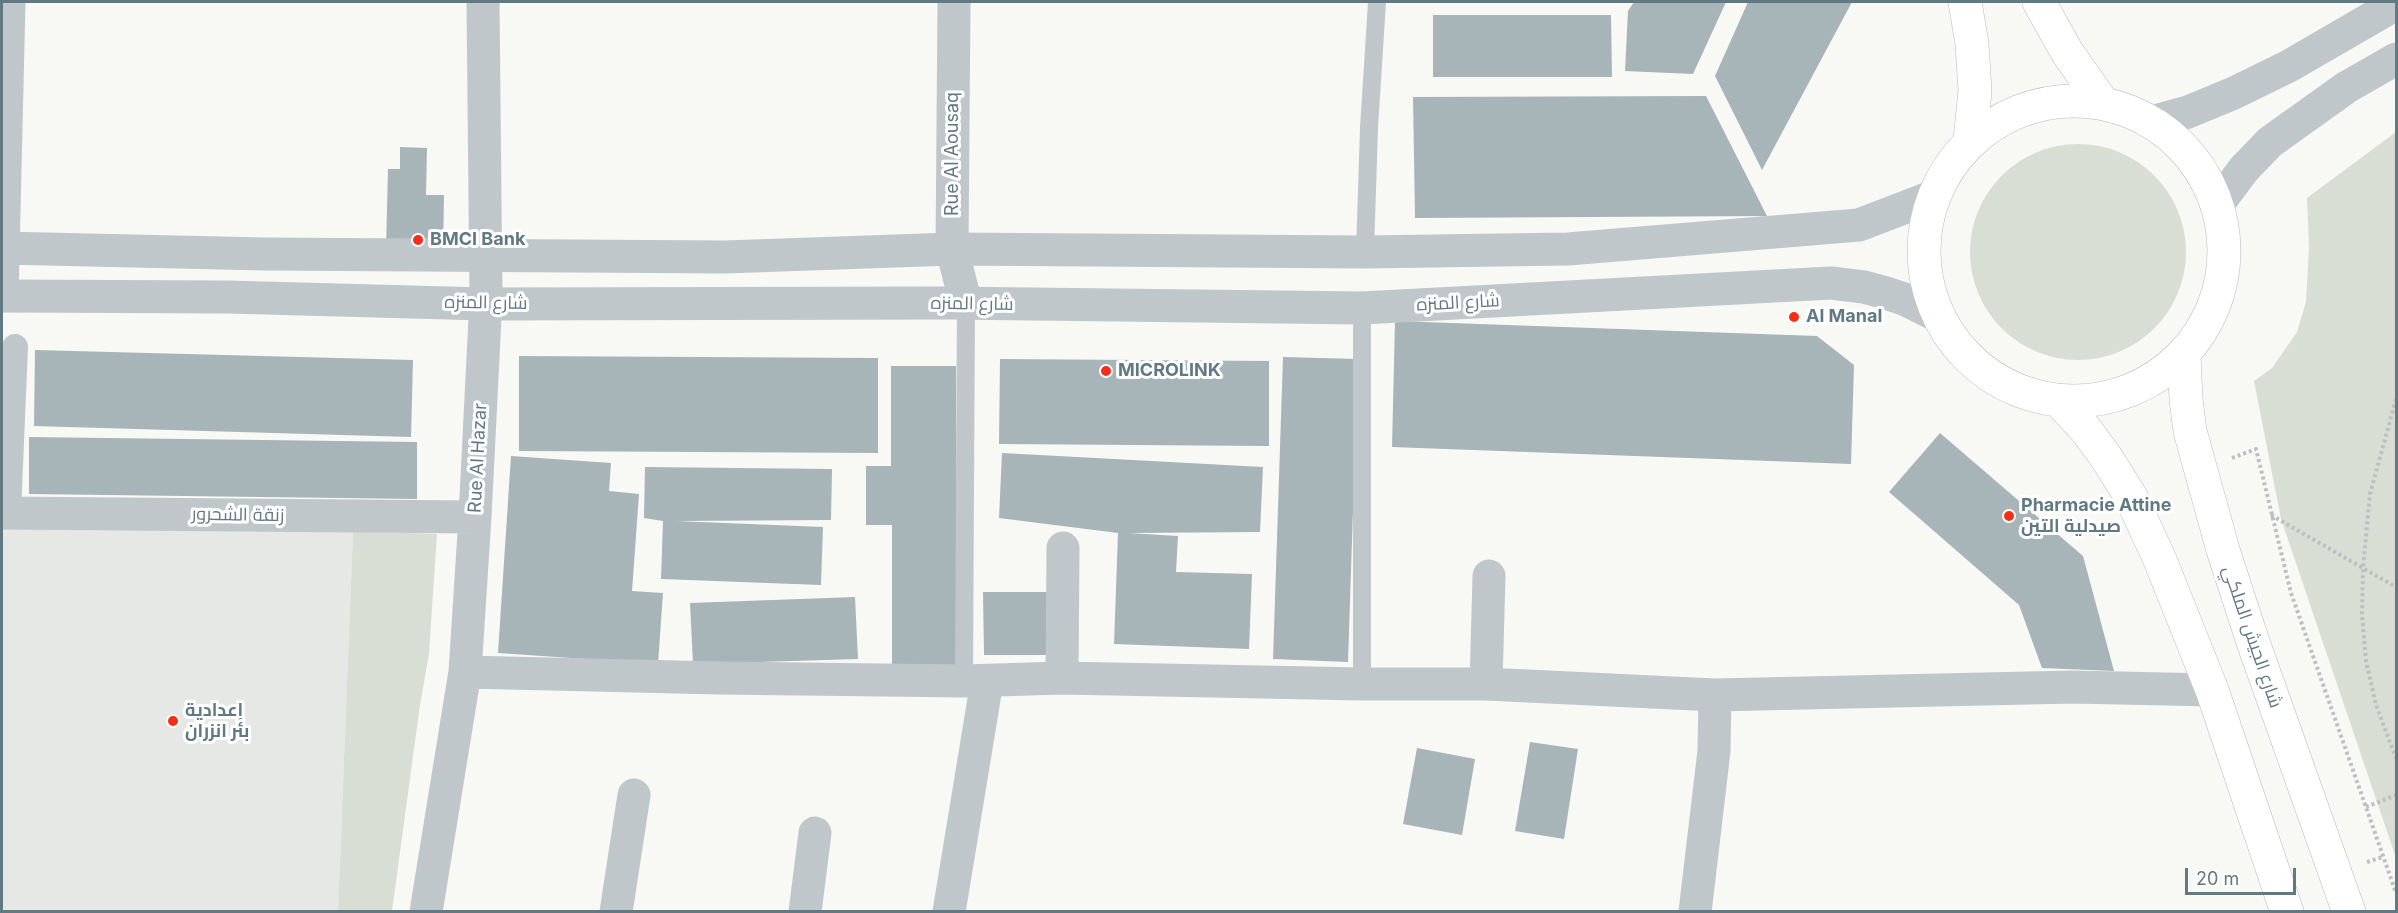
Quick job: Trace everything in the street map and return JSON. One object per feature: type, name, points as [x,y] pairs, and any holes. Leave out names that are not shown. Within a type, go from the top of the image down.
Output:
[{"type":"main road","points":[[1965,2],[1972,44],[1975,91],[1970,141]]},
{"type":"main road","points":[[2039,2],[2067,52],[2102,102]]},
{"type":"main road","points":[[2055,101],[2102,102],[2128,110],[2151,122],[2180,144],[2202,172],[2217,205],[2225,258],[2213,310],[2184,355],[2148,383],[2127,392],[2106,399],[2060,402],[2010,388],[1967,358],[1936,315],[1922,256],[1932,197],[1970,141],[2009,114],[2055,101]]},
{"type":"main road","name":"شارع الجيش الملكي","points":[[2184,355],[2190,431],[2223,550],[2253,642],[2349,912]]},
{"type":"main road","points":[[2060,402],[2099,448],[2131,497],[2160,560],[2212,690],[2287,912]]},
{"type":"street","points":[[2,296],[9,2]]},
{"type":"street","name":"Rue Al Hazar","points":[[432,911],[465,672],[475,517],[485,304],[483,2]]},
{"type":"street","name":"Rue Al Aousaq","points":[[954,2],[952,249],[966,304]]},
{"type":"street","points":[[2151,122],[2188,112],[2234,93],[2289,66],[2397,4]]},
{"type":"street","points":[[2217,205],[2244,169],[2271,142],[2347,87],[2397,59]]},
{"type":"street","points":[[2,248],[265,254],[725,256],[952,249],[1365,252],[1569,249],[1859,225],[1932,197]]},
{"type":"street","name":"شارع المنزه","points":[[2,296],[228,297],[485,304],[966,304],[1362,308],[1831,284],[1864,287],[1886,293],[1936,315]]},
{"type":"street","points":[[5,513],[15,347]]},
{"type":"street","name":"زنقة الشحرور","points":[[5,513],[475,517]]},
{"type":"street","points":[[1062,678],[1063,548]]},
{"type":"street","points":[[1486,684],[1489,576]]},
{"type":"street","points":[[465,672],[719,678],[976,681],[1062,678],[1486,684],[1714,695],[2073,687],[2212,690]]},
{"type":"street","points":[[949,912],[976,681]]},
{"type":"street","points":[[1695,912],[1714,751],[1714,695]]},
{"type":"street","points":[[616,912],[634,795]]},
{"type":"street","points":[[805,912],[815,833]]},
{"type":"lane","points":[[1365,252],[1369,128],[1377,2]]},
{"type":"lane","points":[[966,304],[976,681]]},
{"type":"lane","points":[[1362,308],[1362,684]]},
{"type":"path","points":[[2397,399],[2370,494],[2363,569],[2362,615],[2366,661],[2376,705],[2397,758]]},
{"type":"path","points":[[2201,470],[2256,449],[2270,515],[2291,593],[2397,892]]},
{"type":"path","points":[[2270,515],[2397,587]]},
{"type":"path","points":[[2366,807],[2397,795]]},
{"type":"shaded area","points":[[2396,132],[2396,858],[2281,519],[2254,381],[2272,368],[2297,332],[2306,302],[2309,248],[2307,198]]},
{"type":"shaded area","points":[[2089,144],[2129,157],[2147,168],[2162,183],[2178,211],[2186,241],[2186,263],[2178,293],[2162,321],[2147,336],[2119,352],[2099,358],[2067,360],[2027,347],[2009,336],[1994,321],[1978,293],[1972,273],[1970,241],[1983,201],[1994,183],[2009,168],[2037,152],[2057,146]]},
{"type":"shaded area","name":"إعدادية بئر انزران","points":[[2,527],[353,531],[338,911],[2,912]]},
{"type":"shaded area","points":[[353,531],[437,534],[429,654],[392,911],[338,912]]},
{"type":"building","points":[[1634,2],[1726,2],[1693,74],[1625,71],[1628,11]]},
{"type":"building","points":[[1748,2],[1852,2],[1762,170],[1715,76]]},
{"type":"building","points":[[1433,15],[1611,15],[1612,77],[1433,77]]},
{"type":"building","points":[[1706,96],[1767,216],[1415,218],[1413,97]]},
{"type":"building","points":[[400,147],[427,148],[426,195],[444,195],[443,251],[386,250],[388,169],[400,169]]},
{"type":"building","points":[[1395,321],[1817,336],[1854,365],[1851,464],[1392,447]]},
{"type":"building","points":[[35,350],[413,360],[411,437],[34,426]]},
{"type":"building","points":[[519,356],[878,358],[878,453],[519,451]]},
{"type":"building","points":[[1283,357],[1358,359],[1348,662],[1273,659]]},
{"type":"building","points":[[1000,359],[1269,361],[1269,446],[999,444]]},
{"type":"building","points":[[891,366],[956,366],[957,666],[892,666],[892,525],[866,525],[866,466],[891,466]]},
{"type":"building","points":[[1940,433],[2083,556],[2114,671],[2042,668],[2019,605],[1889,492]]},
{"type":"building","points":[[29,437],[417,442],[417,499],[29,494]]},
{"type":"building","points":[[1002,453],[1263,467],[1260,532],[1129,533],[1178,536],[1176,572],[1252,574],[1249,649],[1114,644],[1118,533],[999,518]]},
{"type":"building","points":[[511,456],[611,463],[609,491],[639,494],[632,591],[663,593],[658,664],[498,653]]},
{"type":"building","points":[[645,467],[832,469],[831,520],[676,521],[823,527],[821,585],[661,579],[663,521],[644,518]]},
{"type":"building","points":[[983,592],[1050,592],[1051,655],[984,655]]},
{"type":"building","points":[[855,597],[858,659],[693,664],[690,603]]},
{"type":"building","points":[[1530,742],[1578,749],[1564,839],[1515,831]]},
{"type":"building","points":[[1417,748],[1475,759],[1462,835],[1403,824]]},
{"type":"place","name":"BMCI Bank","points":[[418,240]]},
{"type":"place","name":"Al Manal","points":[[1794,317]]},
{"type":"place","name":"MICROLINK","points":[[1106,371]]},
{"type":"place","name":"Pharmacie Attine صيدلية التين","points":[[2009,516]]},
{"type":"place","name":"إعدادية بئر انزران","points":[[173,721]]}]
